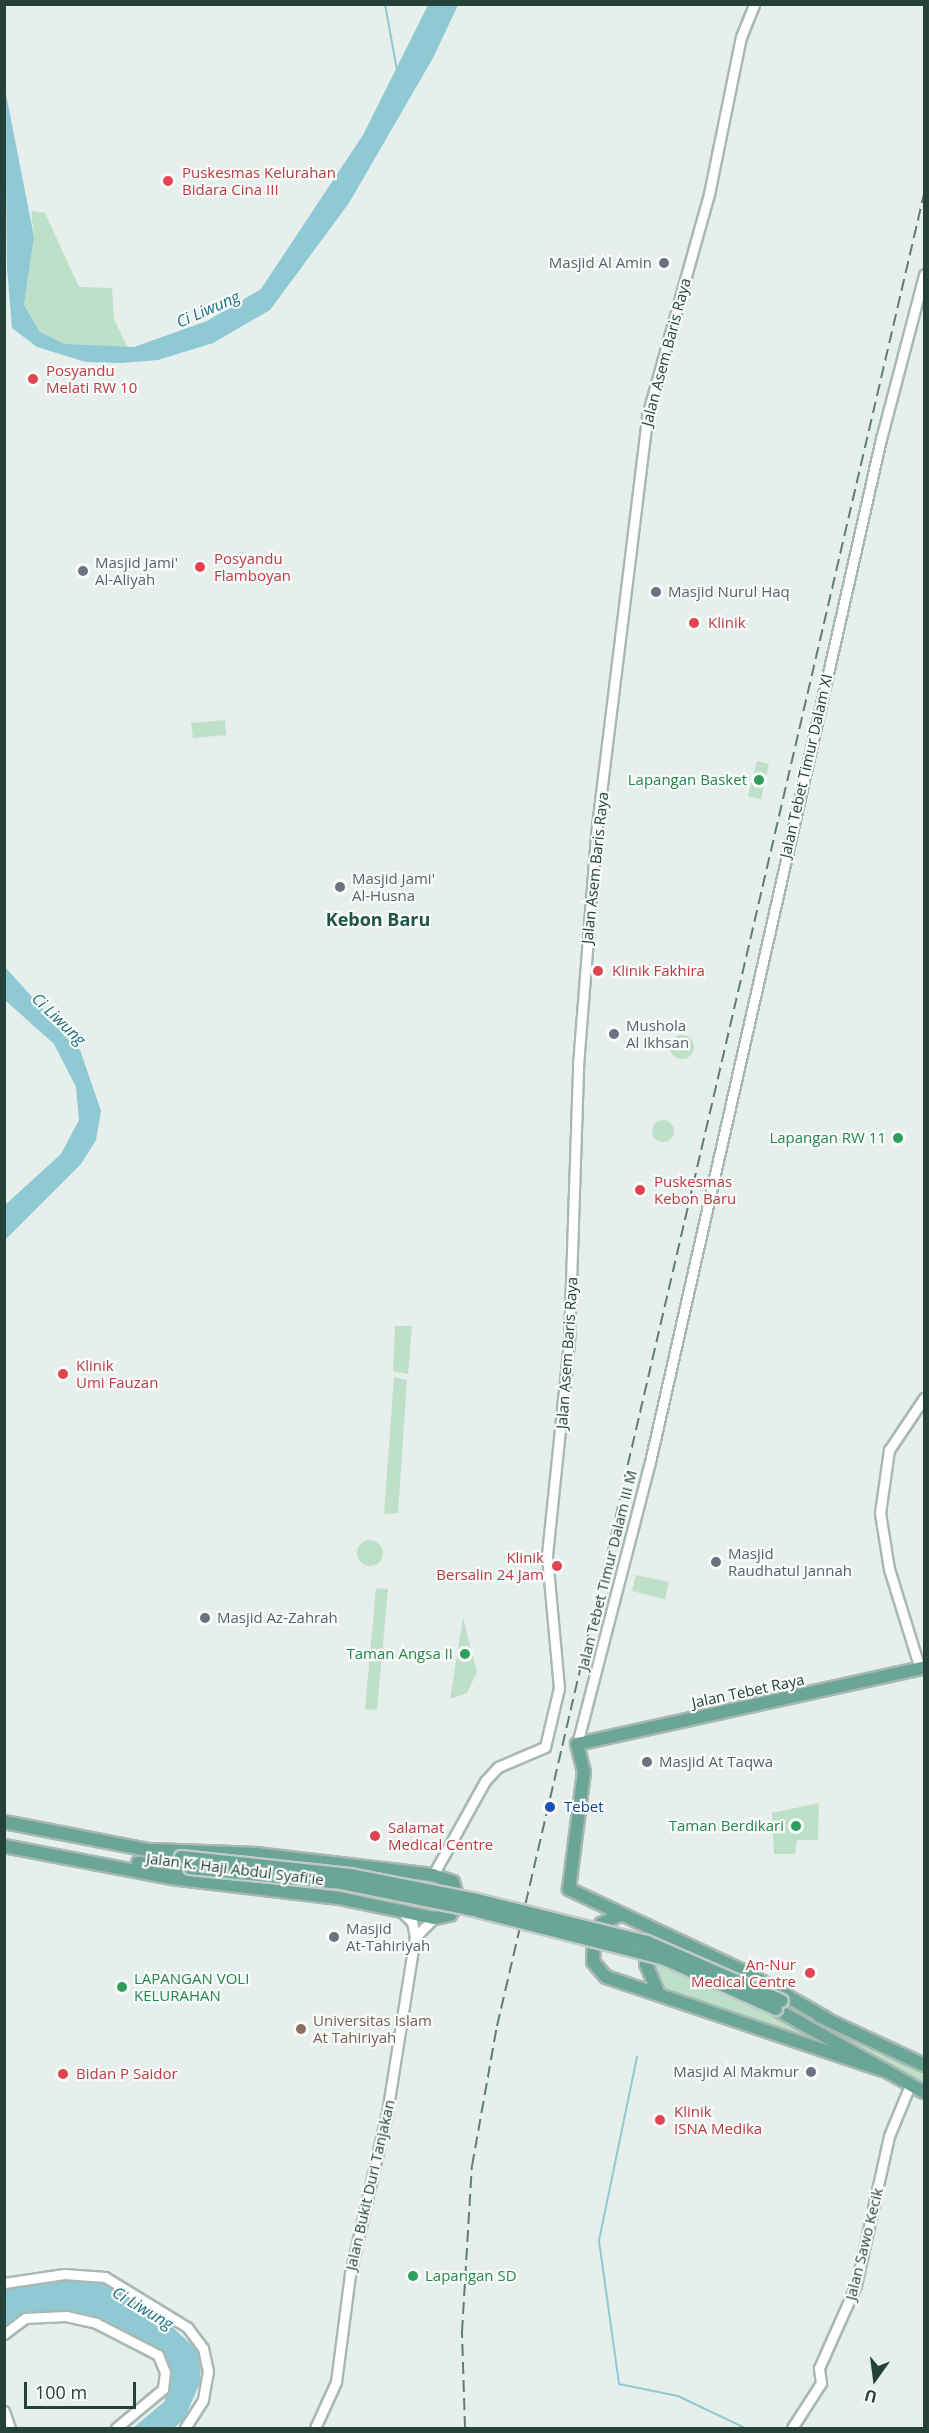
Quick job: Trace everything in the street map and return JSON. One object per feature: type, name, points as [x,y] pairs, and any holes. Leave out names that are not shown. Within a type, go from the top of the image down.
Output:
[{"type":"main road","name":"Jalan Tebet Raya","points":[[577,1744],[922,1669]]},
{"type":"main road","name":"Jalan Tebet Timur Dalam III M","points":[[571,1891],[567,1884],[584,1772],[577,1744]]},
{"type":"main road","name":"Jalan K. Haji Abdul Syafi'ie","points":[[4,1822],[181,1857],[350,1875],[477,1900],[647,1942],[779,2005],[882,2070],[924,2092]]},
{"type":"main road","name":"Jalan K. Haji Abdul Syafi'ie","points":[[4,1838],[120,1860],[342,1883],[473,1910],[662,1958],[779,2005],[827,2019]]},
{"type":"main road","name":"Jalan K. Haji Abdul Syafi'ie","points":[[4,1846],[132,1870],[396,1910],[434,1918],[450,1915],[460,1897],[453,1882],[433,1875],[258,1854],[153,1850]]},
{"type":"main road","points":[[120,1860],[132,1870]]},
{"type":"main road","points":[[396,1910],[404,1891],[398,1870]]},
{"type":"main road","name":"Jalan K. Haji Abdul Syafi'ie","points":[[571,1891],[745,1972],[827,2019],[922,2061]]},
{"type":"main road","name":"Jalan K. Haji Abdul Syafi'ie","points":[[620,1915],[596,1932],[593,1962],[606,1977],[658,1992],[882,2070]]},
{"type":"main road","points":[[658,1992],[649,1976],[648,1951],[654,1941],[669,1937]]},
{"type":"street","name":"Jalan Asem Baris Raya","points":[[433,1875],[485,1781],[498,1767],[545,1747],[559,1688],[547,1555],[569,1342],[576,1099],[596,834],[646,416],[709,194],[741,36],[754,4]]},
{"type":"street","name":"Jalan Tebet Timur Dalam XI","points":[[698,1257],[881,440],[924,275]]},
{"type":"street","name":"Jalan Tebet Timur Dalam III M","points":[[577,1744],[698,1257]]},
{"type":"street","points":[[922,1669],[889,1569],[880,1513],[889,1450],[924,1398]]},
{"type":"street","points":[[396,1910],[411,1922],[415,1937]]},
{"type":"street","points":[[415,1937],[434,1918]]},
{"type":"street","name":"Jalan Bukit Duri Tanjakan","points":[[315,2428],[338,2377],[343,2313],[387,2113],[415,1937]]},
{"type":"street","name":"Jalan Sawo Kecik","points":[[792,2428],[821,2383],[819,2368],[856,2285],[889,2136],[910,2085]]},
{"type":"street","points":[[4,2283],[64,2274],[105,2277],[187,2327],[203,2348],[208,2371],[203,2400],[185,2428]]},
{"type":"street","points":[[4,2334],[25,2318],[66,2316],[96,2323],[158,2355],[165,2372],[163,2389],[116,2428]]},
{"type":"street","points":[[4,2411],[10,2428]]},
{"type":"green space","points":[[31,211],[45,213],[79,287],[112,288],[114,319],[128,348],[65,344],[40,332],[24,305],[34,237]]},
{"type":"green space","points":[[225,720],[226,735],[193,738],[191,723]]},
{"type":"green space","name":"Lapangan Basket","points":[[757,761],[769,764],[761,799],[748,796]]},
{"type":"green space","points":[[682,1035],[691,1038],[694,1047],[691,1056],[682,1059],[673,1056],[670,1047],[673,1038]]},
{"type":"green space","points":[[663,1120],[673,1127],[674,1131],[667,1141],[663,1142],[653,1135],[652,1131],[659,1121]]},
{"type":"green space","points":[[395,1326],[412,1326],[408,1374],[393,1371]]},
{"type":"green space","points":[[394,1377],[407,1380],[398,1513],[384,1514]]},
{"type":"green space","points":[[370,1540],[379,1544],[383,1553],[379,1562],[370,1566],[361,1562],[357,1553],[361,1544]]},
{"type":"green space","points":[[636,1575],[669,1582],[665,1599],[632,1591]]},
{"type":"green space","points":[[376,1588],[388,1589],[377,1710],[365,1709]]},
{"type":"green space","name":"Taman Angsa II","points":[[463,1618],[477,1672],[467,1693],[450,1699]]},
{"type":"green space","name":"Taman Berdikari","points":[[819,1803],[818,1840],[797,1840],[795,1854],[774,1854],[772,1813]]},
{"type":"green space","points":[[662,1958],[827,2019],[924,2065],[924,2092],[882,2070],[658,1992],[646,1964]]},
{"type":"water","points":[[428,5],[458,5],[433,58],[349,203],[270,310],[213,343],[158,360],[121,363],[86,362],[37,347],[12,328],[7,268],[5,89],[34,237],[24,305],[40,332],[65,344],[134,347],[207,321],[261,289],[363,135]]},
{"type":"water","points":[[5,967],[80,1050],[101,1111],[96,1140],[81,1164],[5,1240],[5,1205],[61,1154],[79,1120],[76,1087],[54,1044],[5,1000]]},
{"type":"water","name":"Ci Liwung","points":[[100,2278],[156,2312],[196,2349],[201,2363],[200,2383],[184,2419],[174,2428],[133,2428],[164,2402],[170,2387],[167,2359],[146,2342],[77,2313],[27,2314],[5,2326],[5,2288],[14,2282]]},
{"type":"waterway","points":[[385,4],[397,70]]},
{"type":"waterway","points":[[637,2057],[599,2241],[619,2384],[678,2396],[745,2428]]},
{"type":"railway","points":[[465,2428],[462,2332],[472,2166],[497,2026],[924,194]]},
{"type":"place","name":"Puskesmas Kelurahan Bidara Cina III","points":[[168,181]]},
{"type":"place","name":"Masjid Al Amin","points":[[664,263]]},
{"type":"place","name":"Posyandu Melati RW 10","points":[[33,379]]},
{"type":"place","name":"Posyandu Flamboyan","points":[[200,567]]},
{"type":"place","name":"Masjid Jami' Al-Aliyah","points":[[83,571]]},
{"type":"place","name":"Masjid Nurul Haq","points":[[656,592]]},
{"type":"place","name":"Klinik","points":[[694,623]]},
{"type":"place","name":"Lapangan Basket","points":[[759,780]]},
{"type":"place","name":"Masjid Jami' Al-Husna","points":[[340,887]]},
{"type":"place","name":"Klinik Fakhira","points":[[598,971]]},
{"type":"place","name":"Mushola Al Ikhsan","points":[[614,1034]]},
{"type":"place","name":"Lapangan RW 11","points":[[898,1138]]},
{"type":"place","name":"Puskesmas Kebon Baru","points":[[640,1190]]},
{"type":"place","name":"Klinik Umi Fauzan","points":[[63,1374]]},
{"type":"place","name":"Masjid Raudhatul Jannah","points":[[716,1562]]},
{"type":"place","name":"Klinik Bersalin 24 Jam","points":[[557,1566]]},
{"type":"place","name":"Masjid Az-Zahrah","points":[[205,1618]]},
{"type":"place","name":"Taman Angsa II","points":[[465,1654]]},
{"type":"place","name":"Masjid At Taqwa","points":[[647,1762]]},
{"type":"place","name":"Tebet","points":[[550,1807]]},
{"type":"place","name":"Taman Berdikari","points":[[796,1826]]},
{"type":"place","name":"Salamat Medical Centre","points":[[375,1836]]},
{"type":"place","name":"Masjid At-Tahiriyah","points":[[334,1937]]},
{"type":"place","name":"An-Nur Medical Centre","points":[[810,1973]]},
{"type":"place","name":"LAPANGAN VOLI KELURAHAN","points":[[122,1987]]},
{"type":"place","name":"Universitas Islam At Tahiriyah","points":[[301,2029]]},
{"type":"place","name":"Masjid Al Makmur","points":[[811,2072]]},
{"type":"place","name":"Bidan P Saidor","points":[[63,2074]]},
{"type":"place","name":"Klinik ISNA Medika","points":[[660,2120]]},
{"type":"place","name":"Lapangan SD","points":[[413,2276]]},
{"type":"district","name":"Kebon Baru","points":[[378,919]]}]
